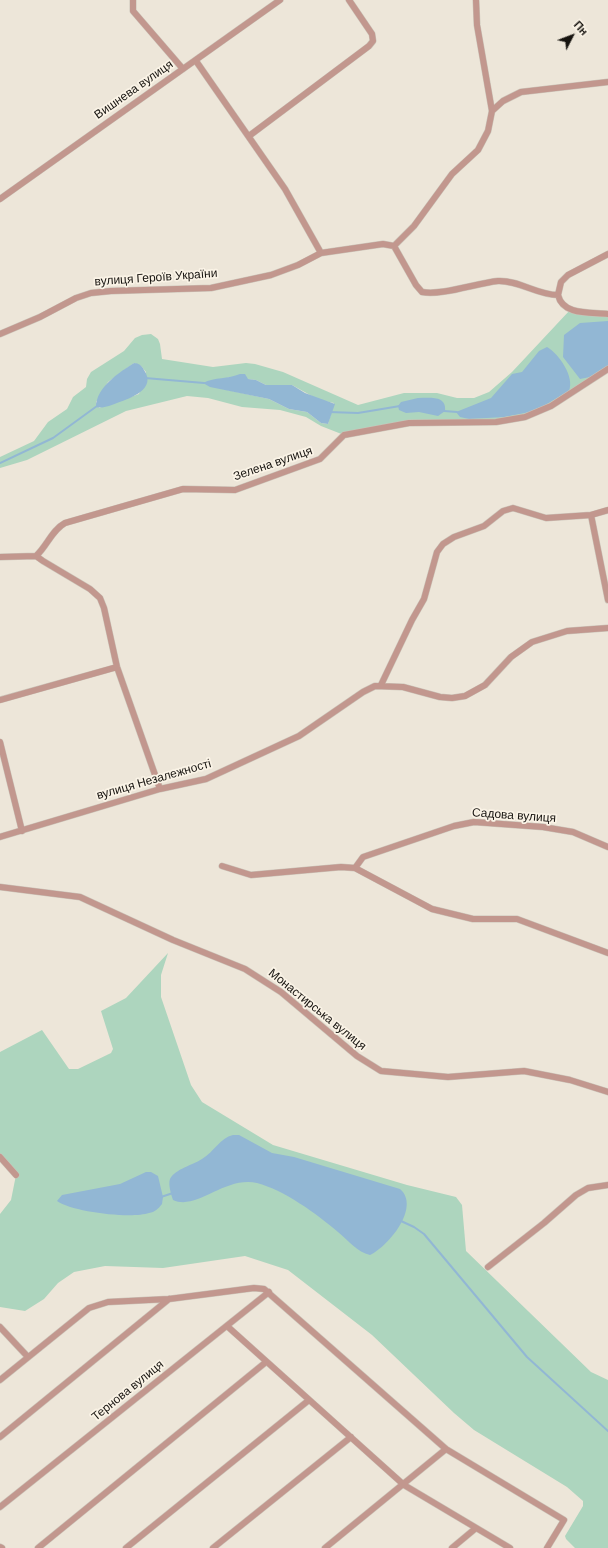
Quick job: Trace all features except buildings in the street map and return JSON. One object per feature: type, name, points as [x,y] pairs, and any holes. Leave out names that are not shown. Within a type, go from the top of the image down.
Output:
[{"type":"street","points":[[133,0],[132,7],[136,14],[183,69]]},
{"type":"street","name":"Вишнева вулиця","points":[[0,199],[280,0]]},
{"type":"street","points":[[249,136],[369,46],[373,41],[372,34],[349,0]]},
{"type":"street","points":[[476,0],[477,25],[492,111],[488,131],[482,144],[452,174],[414,226],[394,246],[416,285],[422,292],[440,292],[499,281],[558,296]]},
{"type":"street","points":[[196,60],[285,189],[321,253]]},
{"type":"street","points":[[492,111],[503,101],[521,92],[608,82]]},
{"type":"street","name":"вулиця Героїв України","points":[[0,334],[40,317],[76,298],[91,293],[211,288],[271,275],[298,265],[321,253],[383,244],[394,246]]},
{"type":"street","points":[[608,254],[568,276],[561,282],[558,296],[560,303],[570,310],[608,314]]},
{"type":"street","name":"Зелена вулиця","points":[[36,556],[43,549],[54,531],[65,523],[183,489],[236,490],[320,460],[344,435],[409,423],[496,422],[525,417],[551,406],[608,369]]},
{"type":"street","points":[[381,685],[412,620],[424,599],[437,552],[444,544],[454,538],[484,526],[503,511],[513,508],[546,518],[591,515],[608,510]]},
{"type":"street","points":[[591,515],[608,600]]},
{"type":"street","points":[[0,557],[36,556],[43,562],[90,589],[100,598],[104,608],[117,667],[160,789]]},
{"type":"street","points":[[0,837],[160,789],[206,779],[292,740],[371,687],[381,685],[403,687],[440,698],[465,696],[486,685],[511,657],[532,642],[567,631],[608,628]]},
{"type":"street","points":[[0,700],[117,667]]},
{"type":"street","points":[[0,742],[22,831]]},
{"type":"street","name":"Садова вулиця","points":[[355,868],[363,857],[454,826],[474,822],[543,827],[572,832],[608,846]]},
{"type":"street","points":[[222,866],[251,875],[341,867],[355,868],[432,910],[473,919],[517,919],[608,953]]},
{"type":"street","name":"Монастирська вулиця","points":[[0,887],[80,897],[173,940],[245,969],[281,992],[357,1056],[381,1071],[448,1077],[524,1071],[570,1080],[608,1092]]},
{"type":"street","points":[[0,1157],[16,1175]]},
{"type":"street","points":[[488,1267],[544,1223],[576,1195],[588,1188],[608,1185]]},
{"type":"street","points":[[0,1380],[96,1305],[108,1302],[169,1299],[259,1288],[269,1292],[446,1449],[564,1520],[547,1548]]},
{"type":"street","name":"Тернова вулиця","points":[[0,1507],[269,1292]]},
{"type":"street","points":[[0,1437],[169,1299]]},
{"type":"street","points":[[0,1326],[28,1357]]},
{"type":"street","points":[[226,1326],[404,1485],[510,1548]]},
{"type":"street","points":[[38,1548],[266,1362]]},
{"type":"street","points":[[126,1548],[309,1400]]},
{"type":"street","points":[[213,1548],[351,1437]]},
{"type":"street","points":[[326,1548],[446,1449]]},
{"type":"street","points":[[452,1548],[476,1528]]},
{"type":"green space","points":[[570,310],[608,314],[608,369],[568,397],[514,419],[409,423],[344,435],[321,426],[306,417],[280,410],[242,407],[208,398],[187,396],[126,411],[27,460],[0,468],[0,457],[34,441],[48,422],[67,409],[73,397],[86,387],[87,379],[91,372],[124,351],[135,338],[142,335],[151,334],[158,339],[162,359],[213,367],[246,363],[255,364],[283,372],[358,405],[404,393],[437,393],[457,398],[474,398],[489,392],[512,372]],"holes":[[[134,363],[141,366],[146,372],[139,394],[99,408],[96,402],[108,382]],[[228,377],[256,380],[266,385],[292,385],[319,400],[334,403],[328,424],[321,423],[307,412],[289,409],[269,399],[223,389]]]},
{"type":"green space","points":[[168,953],[161,975],[161,997],[191,1085],[202,1102],[273,1145],[407,1185],[456,1197],[462,1205],[466,1251],[591,1372],[608,1380],[608,1548],[575,1548],[565,1536],[583,1506],[583,1501],[567,1487],[474,1430],[372,1335],[288,1270],[245,1256],[163,1268],[105,1266],[74,1272],[58,1283],[44,1299],[25,1311],[0,1307],[0,1214],[11,1200],[16,1175],[0,1157],[0,1052],[42,1030],[69,1069],[78,1069],[111,1053],[113,1049],[101,1011],[126,998]]},
{"type":"water","points":[[608,321],[608,366],[590,377],[580,379],[563,357],[564,335],[580,323]]},
{"type":"water","points":[[547,347],[552,350],[565,366],[570,379],[569,391],[535,411],[504,417],[469,419],[460,417],[456,412],[491,398],[512,374],[522,372],[539,351]]},
{"type":"water","points":[[134,363],[141,366],[147,377],[145,387],[141,392],[110,406],[96,407],[97,400],[104,387]]},
{"type":"water","points":[[245,374],[248,379],[256,380],[266,385],[292,385],[305,393],[335,404],[328,424],[321,423],[307,412],[289,409],[269,399],[210,387],[203,383]]},
{"type":"water","points":[[418,398],[436,398],[443,402],[445,411],[438,416],[419,412],[406,413],[399,410],[398,406],[401,402]]},
{"type":"water","points":[[233,1135],[239,1135],[272,1153],[294,1157],[400,1189],[405,1197],[407,1206],[400,1226],[385,1244],[370,1255],[357,1249],[330,1225],[300,1203],[278,1191],[257,1183],[245,1182],[233,1184],[192,1201],[182,1202],[173,1200],[169,1184],[172,1176],[176,1172],[202,1159],[224,1139]]},
{"type":"water","points":[[146,1172],[151,1172],[158,1176],[163,1197],[162,1204],[151,1213],[140,1215],[116,1215],[75,1208],[57,1201],[62,1195],[120,1184]]},
{"type":"waterway","points":[[145,378],[204,383]]},
{"type":"waterway","points":[[0,463],[53,438],[97,406]]},
{"type":"waterway","points":[[329,412],[358,413],[400,406]]},
{"type":"waterway","points":[[444,411],[457,412]]},
{"type":"waterway","points":[[161,1197],[173,1193]]},
{"type":"waterway","points":[[401,1221],[424,1234],[527,1357],[608,1431]]}]
